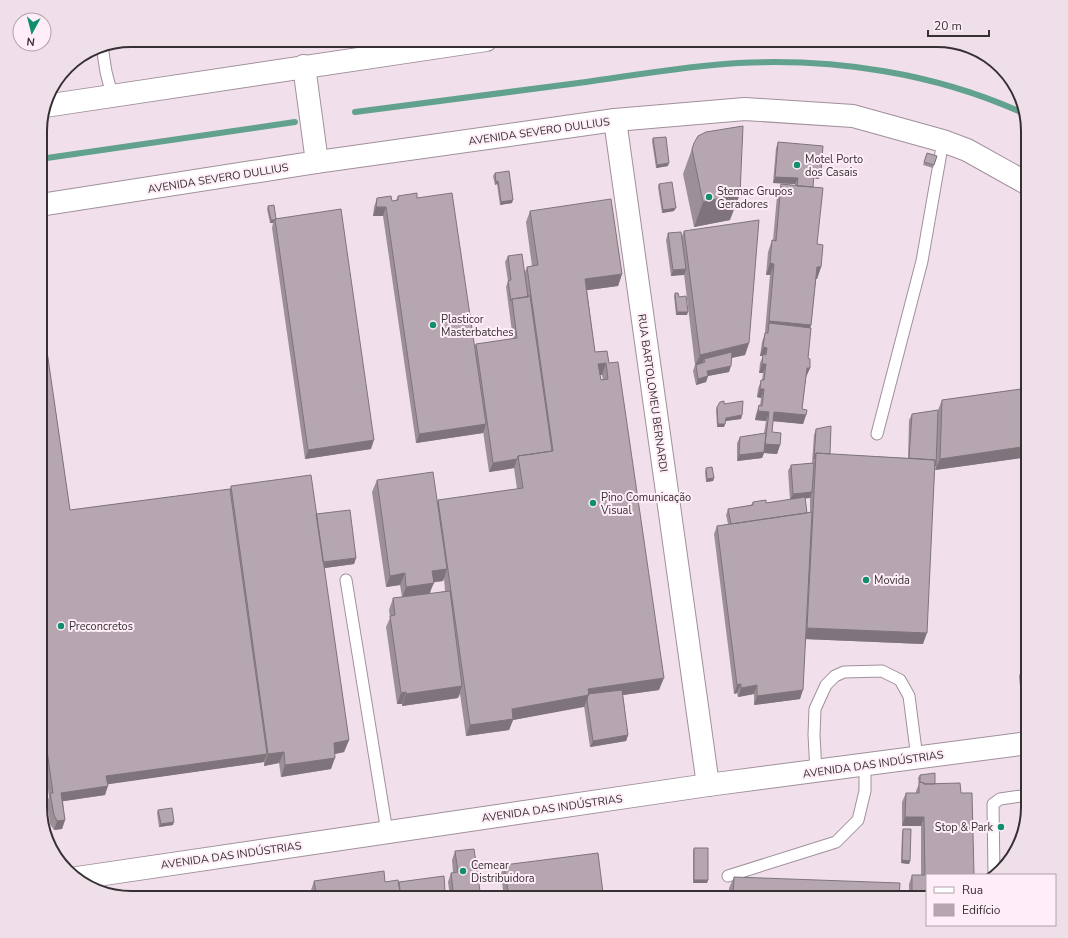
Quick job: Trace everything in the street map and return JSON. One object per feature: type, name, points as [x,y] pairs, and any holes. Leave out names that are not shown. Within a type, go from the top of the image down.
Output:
[{"type":"street","points":[[51,105],[437,47]]},
{"type":"street","points":[[304,66],[317,162]]},
{"type":"street","name":"AVENIDA SEVERO DULLIUS","points":[[47,204],[317,162],[615,120],[745,109],[853,116],[943,141],[967,150],[1021,180]]},
{"type":"street","name":"RUA BARTOLOMEU BERNARDI","points":[[615,120],[708,785]]},
{"type":"street","name":"AVENIDA DAS INDÚSTRIAS","points":[[99,883],[387,832],[708,785],[1021,745]]},
{"type":"lane","points":[[103,52],[112,96]]},
{"type":"lane","points":[[877,434],[922,261],[943,141]]},
{"type":"lane","points":[[346,580],[387,832]]},
{"type":"lane","points":[[816,772],[814,735],[815,709],[826,685],[835,676],[844,672],[882,671],[900,680],[910,696],[918,758]]},
{"type":"lane","points":[[728,876],[836,842],[858,820],[865,791],[865,765]]},
{"type":"lane","points":[[994,868],[993,804],[1000,799],[1021,796]]},
{"type":"building","points":[[743,126],[740,194],[703,202],[692,149],[694,143],[698,136],[706,132]]},
{"type":"building","points":[[666,137],[669,163],[657,165],[653,138]]},
{"type":"building","name":"Motel Porto dos Casais","points":[[778,142],[823,146],[821,173],[814,172],[813,187],[797,186],[798,178],[775,177]]},
{"type":"building","points":[[927,153],[937,156],[934,165],[924,162]]},
{"type":"building","points":[[509,171],[513,200],[501,202],[498,181],[496,182],[495,173]]},
{"type":"building","points":[[672,182],[676,208],[663,210],[659,184]]},
{"type":"building","points":[[781,184],[823,188],[817,244],[823,245],[821,267],[817,267],[811,325],[769,321],[774,264],[770,263],[772,240],[776,241]]},
{"type":"building","name":"Plasticor Masterbatches","points":[[417,193],[417,198],[452,193],[486,424],[419,434],[386,207],[376,207],[377,198],[391,196],[392,201],[398,200],[398,196]]},
{"type":"building","points":[[611,199],[622,274],[585,279],[595,352],[607,351],[609,363],[618,362],[664,678],[588,689],[589,695],[512,709],[513,719],[470,725],[438,500],[523,488],[518,456],[553,451],[527,267],[538,265],[530,211]],"holes":[[[606,363],[608,379],[601,380],[598,364]]]},
{"type":"building","points":[[274,205],[276,219],[271,220],[268,206]]},
{"type":"building","points":[[341,209],[374,440],[308,450],[275,219]]},
{"type":"building","points":[[759,220],[749,343],[700,355],[684,231]]},
{"type":"building","points":[[681,232],[686,269],[673,270],[668,233]]},
{"type":"building","points":[[522,254],[528,297],[512,299],[511,301],[508,281],[511,280],[508,256]]},
{"type":"building","points":[[675,293],[678,293],[679,297],[686,296],[688,312],[677,312]]},
{"type":"building","points":[[530,296],[552,451],[518,456],[517,459],[493,463],[476,344],[517,338],[512,299]]},
{"type":"building","points":[[769,323],[811,328],[808,358],[810,359],[810,368],[807,368],[802,409],[807,410],[806,415],[774,412],[772,432],[781,433],[780,445],[765,444],[769,412],[758,411],[759,405],[762,406],[764,389],[760,389],[761,380],[764,380],[766,364],[762,364],[763,354],[766,355],[767,348],[763,347],[765,333],[768,333]]},
{"type":"building","points":[[47,351],[70,510],[230,489],[267,754],[106,776],[108,786],[61,793],[65,820],[57,821],[54,815],[50,793],[53,793],[47,751]]},
{"type":"building","points":[[732,352],[731,366],[707,371],[708,376],[698,379],[696,365],[705,362],[704,359]]},
{"type":"building","points":[[1021,389],[1021,447],[940,459],[942,400]]},
{"type":"building","points":[[724,401],[724,404],[743,401],[742,415],[726,418],[725,424],[718,424],[717,407],[720,402]]},
{"type":"building","points":[[938,410],[936,465],[935,460],[909,458],[912,414]]},
{"type":"building","points":[[831,426],[830,454],[816,453],[814,459],[816,429]]},
{"type":"building","points":[[766,433],[764,452],[739,455],[740,437]]},
{"type":"building","name":"Movida","points":[[816,453],[935,460],[927,633],[807,628]]},
{"type":"building","points":[[814,463],[812,492],[793,494],[791,465]]},
{"type":"building","points":[[712,467],[714,478],[707,479],[706,468]]},
{"type":"building","points":[[433,472],[447,569],[432,571],[434,583],[406,587],[405,573],[390,576],[377,480]]},
{"type":"building","points":[[311,475],[349,740],[334,743],[335,758],[285,765],[284,752],[268,754],[231,486]]},
{"type":"building","points":[[805,497],[807,513],[731,524],[728,509],[753,505],[753,502],[766,500],[766,503]]},
{"type":"building","points":[[350,510],[356,558],[323,562],[316,514]]},
{"type":"building","points":[[812,512],[803,690],[757,696],[757,685],[741,688],[741,684],[737,685],[717,526]]},
{"type":"building","points":[[450,591],[462,686],[406,694],[406,692],[401,693],[390,616],[395,615],[393,598]]},
{"type":"building","points":[[622,690],[628,735],[593,741],[587,700],[588,694]]},
{"type":"building","points":[[935,773],[935,784],[924,784],[920,782],[920,775]]},
{"type":"building","points":[[919,782],[924,784],[960,783],[961,793],[972,793],[974,874],[926,874],[926,891],[912,891],[912,875],[925,875],[924,817],[905,817],[906,793],[919,793]]},
{"type":"building","points":[[172,808],[174,822],[161,824],[158,810]]},
{"type":"building","points":[[903,829],[911,829],[910,861],[902,860]]},
{"type":"building","points":[[694,848],[708,848],[708,880],[694,880]]},
{"type":"building","points":[[474,849],[480,891],[445,891],[453,890],[451,873],[458,872],[455,851]]},
{"type":"building","points":[[598,853],[603,891],[508,891],[504,865]]},
{"type":"building","points":[[384,871],[385,882],[398,880],[400,891],[316,891],[314,881]]},
{"type":"building","points":[[444,876],[445,891],[400,891],[399,882]]},
{"type":"building","points":[[734,877],[900,883],[899,891],[733,891]]},
{"type":"waterway","points":[[355,112],[681,68],[719,64],[775,62],[848,66],[884,71],[956,88],[1018,111]]},
{"type":"waterway","points":[[47,158],[295,122]]},
{"type":"place","name":"Motel Porto dos Casais","points":[[797,165]]},
{"type":"place","name":"Stemac Grupos Geradores","points":[[709,197]]},
{"type":"place","name":"Plasticor Masterbatches","points":[[433,325]]},
{"type":"place","name":"Pino Comunicação Visual","points":[[593,503]]},
{"type":"place","name":"Movida","points":[[866,580]]},
{"type":"place","name":"Preconcretos","points":[[61,626]]},
{"type":"place","name":"Stop & Park","points":[[1001,827]]},
{"type":"place","name":"Cemear Distribuidora","points":[[463,871]]}]
